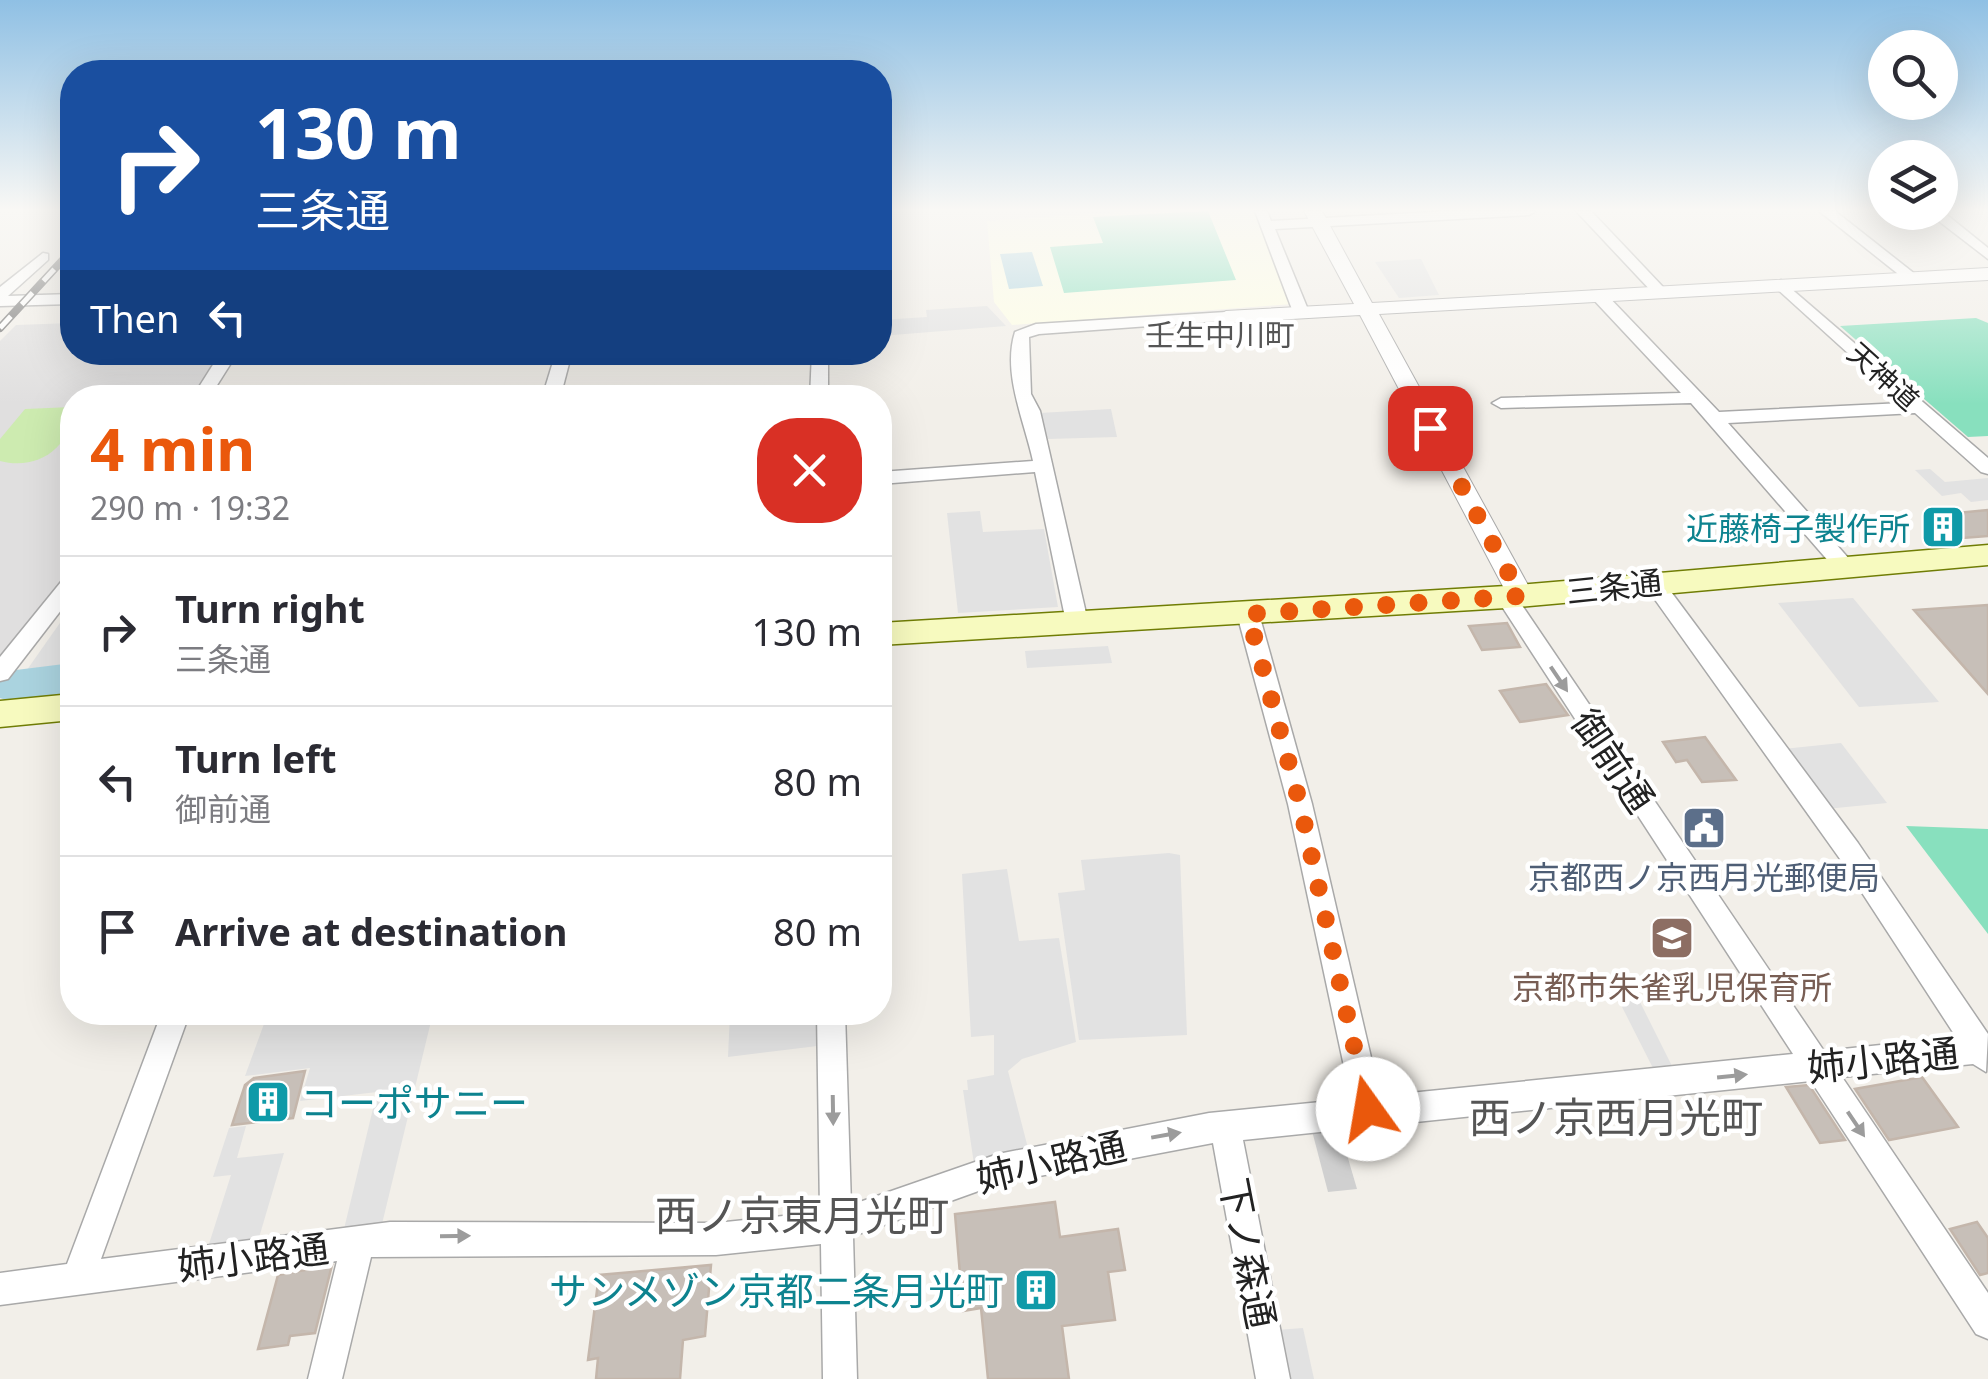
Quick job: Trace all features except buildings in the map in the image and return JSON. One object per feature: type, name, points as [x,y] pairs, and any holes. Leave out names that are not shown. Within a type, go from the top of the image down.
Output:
[{"type":"main road","name":"三条通","points":[[892,633],[1513,597],[1988,555]]},
{"type":"main road","points":[[0,714],[60,708]]},
{"type":"street","points":[[0,298],[24,275]]},
{"type":"street","points":[[1287,275],[1301,312]]},
{"type":"street","name":"御前通","points":[[1348,275],[1513,597],[1988,1322]]},
{"type":"street","points":[[1643,275],[1658,291]]},
{"type":"street","points":[[1909,275],[1912,278]]},
{"type":"street","points":[[1077,622],[1031,412],[1022,394],[1023,332],[1597,294],[1962,275]]},
{"type":"street","name":"天神道","points":[[1781,284],[1988,468]]},
{"type":"street","points":[[1597,294],[1696,398],[1844,566]]},
{"type":"street","points":[[0,298],[60,298]]},
{"type":"street","points":[[1500,403],[1696,398]]},
{"type":"street","points":[[1714,418],[1919,407]]},
{"type":"street","points":[[892,477],[1040,466]]},
{"type":"street","points":[[1653,582],[1849,852],[1986,1053]]},
{"type":"street","points":[[0,673],[60,597]]},
{"type":"street","points":[[1248,614],[1300,804],[1368,1109]]},
{"type":"street","points":[[78,1279],[171,1025]]},
{"type":"street","points":[[831,1025],[840,1379]]},
{"type":"street","name":"姉小路通","points":[[0,1289],[358,1243],[460,1235],[716,1239],[836,1226],[998,1169],[1225,1126],[1817,1065],[1986,1053]]},
{"type":"street","name":"下ノ森通","points":[[1225,1126],[1273,1379]]},
{"type":"street","points":[[325,1379],[358,1243]]},
{"type":"shaded area","points":[[992,275],[1280,275],[1292,304],[1012,325],[994,302]]},
{"type":"shaded area","points":[[1384,275],[1429,275],[1439,295],[1399,298]]},
{"type":"shaded area","points":[[987,306],[1006,326],[892,335],[892,319],[927,317],[926,310]]},
{"type":"shaded area","points":[[60,323],[60,365],[212,365],[199,385],[60,385],[60,585],[0,657],[0,341],[16,325]]},
{"type":"shaded area","points":[[1111,409],[1117,437],[1048,439],[1039,413]]},
{"type":"shaded area","points":[[1930,469],[1945,482],[1988,478],[1988,500],[1971,502],[1961,493],[1942,496],[1915,470]]},
{"type":"shaded area","points":[[980,511],[983,532],[1044,529],[1058,607],[958,613],[947,513]]},
{"type":"shaded area","points":[[1853,598],[1939,702],[1859,707],[1778,603]]},
{"type":"shaded area","points":[[60,623],[60,675],[22,677]]},
{"type":"shaded area","points":[[1108,646],[1112,663],[1027,668],[1025,651]]},
{"type":"shaded area","points":[[1841,743],[1887,803],[1826,809],[1783,749]]},
{"type":"shaded area","points":[[1180,855],[1187,1035],[1079,1040],[1058,893],[1085,890],[1081,860]]},
{"type":"shaded area","points":[[1007,869],[1019,941],[1059,938],[1076,1042],[1022,1059],[1008,1071],[1029,1152],[974,1164],[963,1090],[968,1090],[967,1080],[994,1075],[994,1035],[971,1037],[962,874]]},
{"type":"shaded area","points":[[1636,994],[1676,1074],[1657,1076],[1617,997]]},
{"type":"shaded area","points":[[264,1025],[430,1025],[382,1224],[344,1229],[377,1092],[300,1101],[310,1068],[245,1076]]},
{"type":"shaded area","points":[[729,1025],[816,1025],[817,1046],[728,1057]]},
{"type":"shaded area","points":[[1338,1124],[1357,1189],[1328,1192],[1311,1127]]},
{"type":"shaded area","points":[[246,1126],[237,1158],[284,1153],[258,1241],[208,1247],[231,1175],[213,1177],[229,1128]]},
{"type":"shaded area","points":[[1303,1328],[1314,1379],[1287,1379],[1276,1330]]},
{"type":"green space","points":[[1059,275],[1234,275],[1236,280],[1064,293]]},
{"type":"green space","points":[[1976,318],[1988,323],[1988,436],[1968,437],[1840,326]]},
{"type":"green space","points":[[60,408],[60,444],[40,459],[0,461],[0,439],[25,409]]},
{"type":"green space","points":[[1906,826],[1988,829],[1988,934]]},
{"type":"water","points":[[1005,275],[1040,275],[1043,286],[1009,289]]},
{"type":"waterway","points":[[15,685],[60,682]]},
{"type":"railway","points":[[0,328],[49,275]]},
{"type":"place","name":"近藤椅子製作所","points":[[1943,527]]},
{"type":"place","name":"京都西ノ京西月光郵便局","points":[[1704,828]]},
{"type":"place","name":"京都市朱雀乳児保育所","points":[[1672,938]]},
{"type":"place","name":"コーポサニー","points":[[268,1102]]},
{"type":"place","name":"サンメゾン京都二条月光町","points":[[1036,1290]]},
{"type":"district","name":"壬生中川町","points":[[1220,334]]},
{"type":"district","name":"西ノ京西月光町","points":[[1616,1116]]},
{"type":"district","name":"西ノ京東月光町","points":[[802,1214]]},
{"type":"route","points":[[1368,1109],[1300,804],[1248,614],[1521,596],[1430,428]]}]
